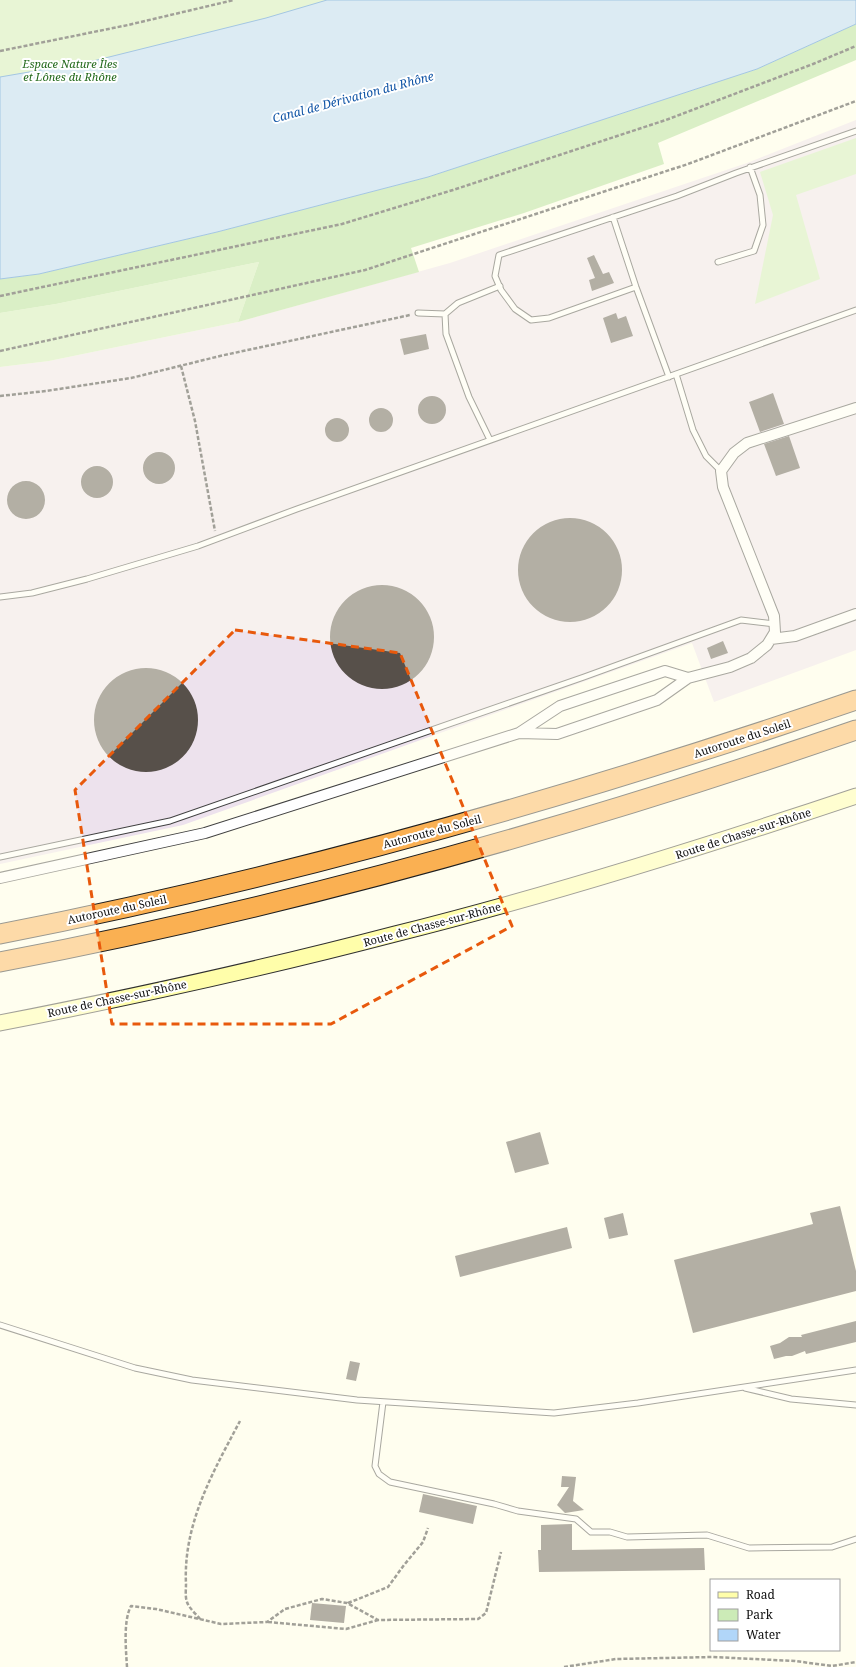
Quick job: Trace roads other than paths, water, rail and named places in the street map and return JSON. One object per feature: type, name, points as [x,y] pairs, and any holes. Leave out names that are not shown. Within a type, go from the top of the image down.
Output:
[{"type":"highway","name":"Autoroute du Soleil","points":[[0,934],[204,890],[412,837],[641,771],[856,700]]},
{"type":"highway","points":[[0,962],[210,917],[428,862],[660,794],[856,730]]},
{"type":"main road","name":"Route de Chasse-sur-Rhône","points":[[0,1022],[85,1006],[226,975],[397,934],[637,866],[856,796]]},
{"type":"street","points":[[519,733],[557,734],[657,700],[688,678],[730,667],[750,658],[767,646],[775,632],[774,616],[724,487],[721,471],[734,453],[747,443],[856,408]]},
{"type":"street","points":[[771,639],[795,636],[856,614]]},
{"type":"street","points":[[0,878],[205,833],[519,733],[560,706],[666,671],[688,678]]},
{"type":"lane","points":[[636,287],[549,318],[531,320],[515,309],[495,276],[499,255],[677,196],[750,168],[856,131]]},
{"type":"lane","points":[[718,262],[754,251],[763,225],[760,195],[750,168]]},
{"type":"lane","points":[[613,217],[636,287],[669,377]]},
{"type":"lane","points":[[418,313],[445,314],[458,303],[500,286]]},
{"type":"lane","points":[[0,597],[32,593],[87,579],[198,546],[856,310]]},
{"type":"lane","points":[[445,314],[446,334],[469,398],[490,440]]},
{"type":"lane","points":[[676,374],[693,430],[706,456],[721,471]]},
{"type":"lane","points":[[0,858],[170,821],[584,677],[741,620],[774,624]]},
{"type":"lane","points":[[0,1325],[135,1368],[192,1380],[383,1402],[554,1413],[638,1403],[856,1370]]},
{"type":"lane","points":[[742,1388],[791,1399],[856,1405]]},
{"type":"lane","points":[[383,1402],[375,1466],[379,1474],[390,1482],[518,1510],[576,1519],[591,1532],[610,1532],[627,1537],[707,1535],[749,1548],[832,1547],[856,1539]]},
{"type":"water","name":"Canal de Dérivation du Rhône","points":[[327,0],[856,0],[856,24],[757,69],[428,177],[217,232],[39,274],[0,279],[0,77],[93,61],[266,18]]},
{"type":"park label","name":"Espace Nature Îles et Lônes du Rhône","points":[[70,69]]}]
